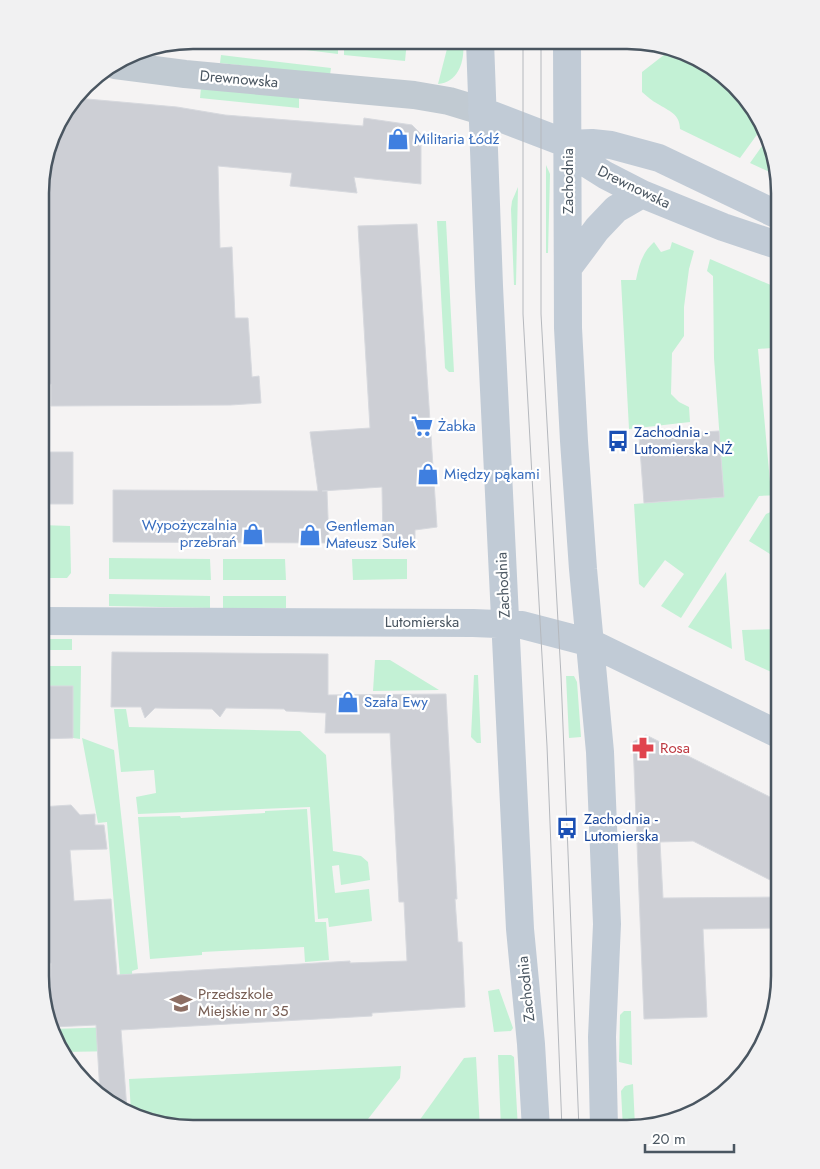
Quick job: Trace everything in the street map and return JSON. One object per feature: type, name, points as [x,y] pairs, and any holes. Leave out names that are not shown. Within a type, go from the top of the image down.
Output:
[{"type":"main road","name":"Zachodnia","points":[[480,49],[488,276],[520,929],[531,1044],[535,1120]]},
{"type":"main road","name":"Zachodnia","points":[[567,49],[568,328],[583,569],[600,752],[607,924],[602,1037],[604,1120]]},
{"type":"main road","points":[[482,111],[568,144]]},
{"type":"main road","name":"Drewnowska","points":[[568,144],[592,142],[612,145],[659,158],[771,212]]},
{"type":"main road","name":"Drewnowska","points":[[568,144],[592,167],[642,194],[723,227],[771,243]]},
{"type":"main road","points":[[568,268],[597,229],[616,209],[642,194]]},
{"type":"main road","name":"Lutomierska","points":[[49,621],[505,623],[541,629],[591,643],[771,731]]},
{"type":"street","name":"Drewnowska","points":[[125,66],[185,74],[414,95],[449,101],[482,111]]},
{"type":"green space","points":[[298,49],[338,49],[338,54]]},
{"type":"green space","points":[[344,49],[406,49],[405,61],[344,55]]},
{"type":"green space","points":[[447,49],[463,49],[462,62],[456,74],[451,79],[438,84]]},
{"type":"green space","points":[[665,54],[691,64],[707,73],[735,98],[747,113],[758,133],[740,158],[680,129],[676,116],[642,92],[642,72]]},
{"type":"green space","points":[[221,55],[331,68],[330,75],[220,63]]},
{"type":"green space","points":[[201,88],[299,98],[299,108],[200,98]]},
{"type":"green space","points":[[762,145],[770,172],[750,163]]},
{"type":"green space","points":[[546,165],[550,174],[548,253],[546,253]]},
{"type":"green space","points":[[518,187],[516,285],[514,285],[511,209]]},
{"type":"green space","points":[[437,221],[446,221],[454,372],[449,372],[445,368]]},
{"type":"green space","points":[[654,242],[661,252],[670,249],[672,242],[694,251],[689,269],[684,307],[684,336],[672,353],[671,394],[679,402],[689,407],[690,422],[629,429],[621,280],[636,280],[642,260]]},
{"type":"green space","points":[[710,259],[771,285],[771,348],[758,349],[771,495],[759,496],[681,618],[661,606],[684,574],[665,560],[644,588],[639,584],[634,504],[724,497],[714,358],[713,276],[707,271]]},
{"type":"green space","points":[[771,512],[771,554],[749,541],[766,514]]},
{"type":"green space","points":[[49,525],[70,526],[71,573],[67,578],[49,578]]},
{"type":"green space","points":[[109,558],[210,559],[211,580],[109,579]]},
{"type":"green space","points":[[223,559],[285,559],[286,580],[223,580]]},
{"type":"green space","points":[[352,559],[407,559],[407,579],[353,580]]},
{"type":"green space","points":[[726,572],[732,649],[688,627]]},
{"type":"green space","points":[[109,594],[210,596],[210,608],[109,606]]},
{"type":"green space","points":[[223,596],[286,596],[286,608],[223,608]]},
{"type":"green space","points":[[771,629],[771,672],[745,660],[742,630]]},
{"type":"green space","points":[[49,639],[72,639],[72,650],[49,650]]},
{"type":"green space","points":[[375,660],[390,660],[439,690],[373,691]]},
{"type":"green space","points":[[49,666],[81,666],[80,739],[73,738],[73,686],[49,686]]},
{"type":"green space","points":[[474,675],[478,675],[481,743],[477,743],[471,737]]},
{"type":"green space","points":[[566,676],[574,676],[577,682],[581,737],[569,738]]},
{"type":"green space","points":[[114,709],[126,709],[129,727],[300,731],[326,755],[333,851],[361,856],[368,862],[370,880],[341,885],[339,865],[332,866],[335,893],[369,889],[372,921],[329,927],[328,918],[318,919],[310,807],[138,814],[136,797],[156,793],[154,770],[121,772]]},
{"type":"green space","points":[[82,738],[114,750],[138,969],[132,971],[133,987],[121,988],[107,822],[98,823]]},
{"type":"green space","points":[[307,809],[315,922],[326,922],[329,960],[305,962],[304,947],[202,952],[202,955],[150,959],[138,817],[180,816],[181,818]]},
{"type":"green space","points":[[499,989],[513,1028],[511,1031],[494,1032],[488,991]]},
{"type":"green space","points":[[624,1011],[631,1011],[632,1065],[619,1062],[620,1015]]},
{"type":"green space","points":[[118,1027],[119,1051],[71,1052],[59,1029]]},
{"type":"green space","points":[[498,1055],[511,1055],[514,1057],[518,1120],[501,1120]]},
{"type":"green space","points":[[476,1057],[480,1120],[420,1120],[464,1058]]},
{"type":"green space","points":[[401,1066],[400,1078],[367,1120],[174,1119],[156,1115],[131,1106],[129,1079]]},
{"type":"green space","points":[[633,1084],[635,1120],[623,1120],[621,1091],[625,1086]]},
{"type":"building","points":[[84,99],[177,107],[225,115],[363,126],[364,118],[412,125],[421,134],[421,184],[354,177],[357,193],[290,186],[292,173],[218,166],[220,248],[232,247],[235,318],[248,318],[252,377],[259,376],[261,403],[231,405],[51,406],[51,384],[49,384],[50,174],[60,138],[68,121]]},
{"type":"building","points":[[417,224],[437,527],[415,530],[415,542],[383,542],[382,487],[322,491],[327,491],[329,543],[113,542],[113,490],[318,491],[310,432],[370,428],[358,226]]},
{"type":"building","points":[[719,431],[724,497],[644,503],[639,436]]},
{"type":"building","points":[[49,452],[73,452],[73,504],[49,504]]},
{"type":"building","points":[[112,652],[328,654],[328,695],[446,694],[457,899],[455,899],[458,942],[462,942],[465,1007],[372,1013],[372,1016],[121,1030],[127,1104],[99,1085],[96,1025],[58,1027],[50,997],[49,806],[71,805],[80,815],[95,814],[95,825],[104,825],[107,849],[70,850],[74,901],[111,899],[117,975],[350,961],[350,963],[407,961],[404,902],[399,902],[390,733],[325,733],[326,713],[286,711],[284,709],[226,708],[220,717],[212,709],[155,708],[145,718],[141,707],[111,707]]},
{"type":"building","points":[[49,686],[73,686],[73,738],[49,739]]},
{"type":"building","points":[[646,735],[771,798],[771,880],[693,841],[660,842],[663,898],[771,897],[771,928],[703,929],[707,1017],[644,1019],[633,742]]},
{"type":"tram line","points":[[523,49],[523,314],[547,746],[562,1120]]},
{"type":"tram line","points":[[541,49],[541,314],[561,676],[579,1120]]},
{"type":"place","name":"Militaria Łódź","points":[[398,139]]},
{"type":"place","name":"Żabka","points":[[422,426]]},
{"type":"place","name":"Zachodnia - Lutomierska NŻ","points":[[618,441]]},
{"type":"place","name":"Między pąkami","points":[[428,474]]},
{"type":"place","name":"Wypożyczalnia przebrań","points":[[253,534]]},
{"type":"place","name":"Gentleman Mateusz Sułek","points":[[310,535]]},
{"type":"place","name":"Szafa Ewy","points":[[348,702]]},
{"type":"place","name":"Rosa","points":[[643,748]]},
{"type":"place","name":"Zachodnia - Lutomierska","points":[[567,828]]},
{"type":"place","name":"Przedszkole Miejskie nr 35","points":[[181,1003]]}]
